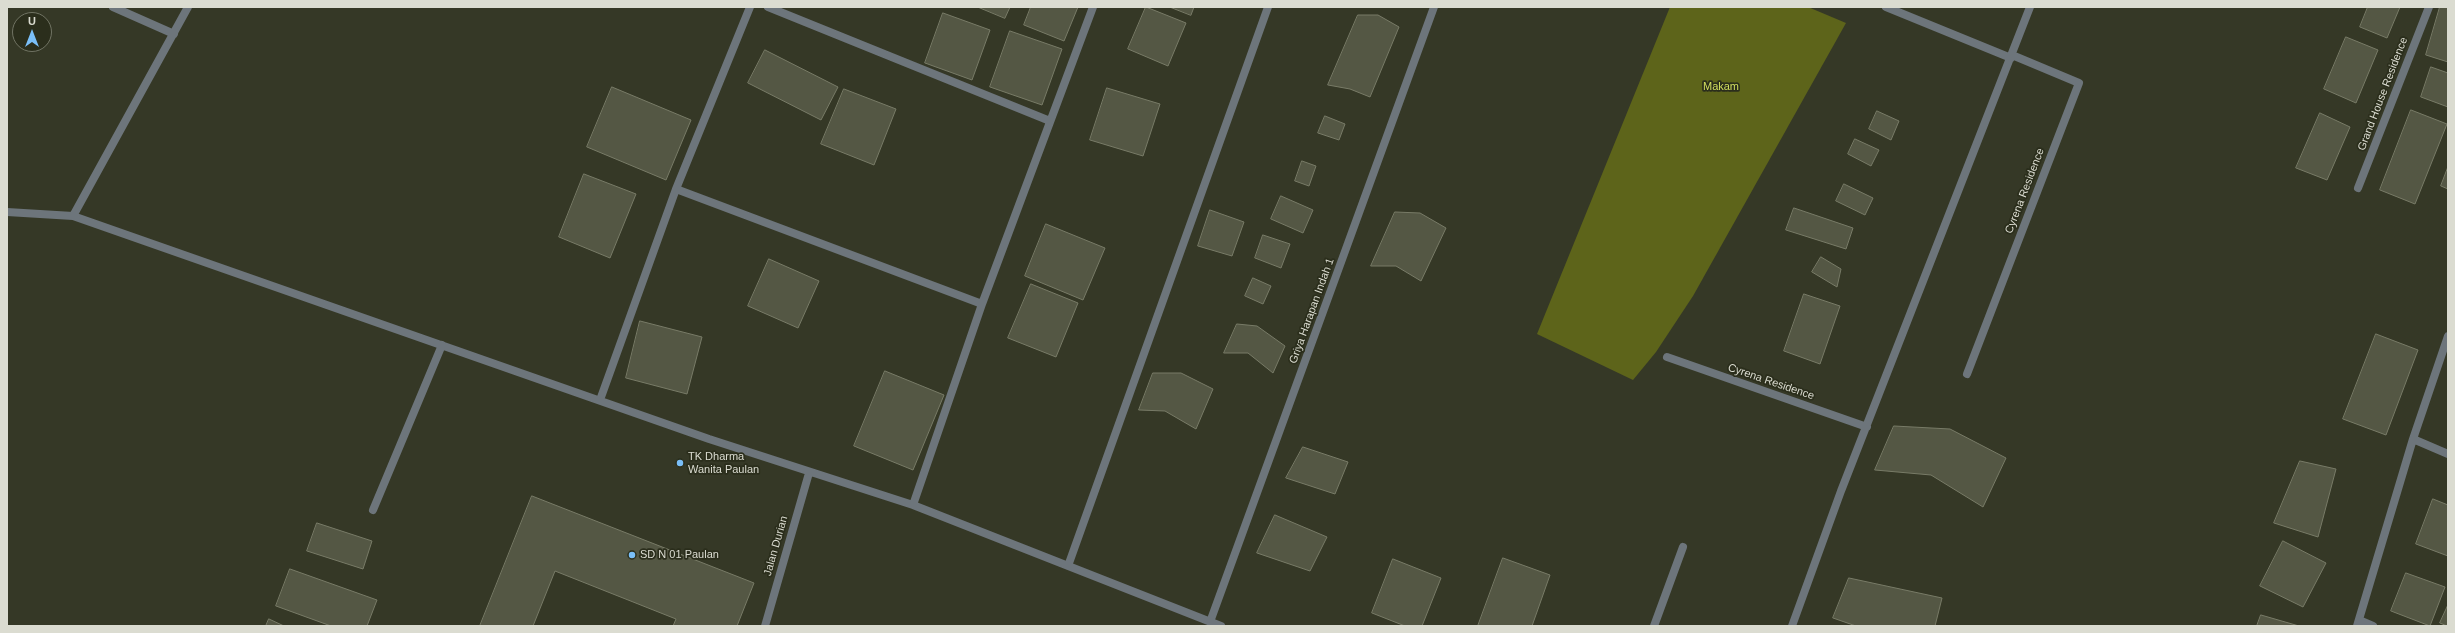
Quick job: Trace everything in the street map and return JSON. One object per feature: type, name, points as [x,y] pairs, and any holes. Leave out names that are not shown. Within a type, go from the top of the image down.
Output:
[{"type":"street","points":[[113,7],[174,34]]},
{"type":"street","points":[[73,216],[188,7]]},
{"type":"street","points":[[600,400],[676,189],[750,7]]},
{"type":"street","points":[[768,7],[1050,121]]},
{"type":"street","points":[[913,505],[982,304],[1093,7]]},
{"type":"street","points":[[1068,566],[1268,7]]},
{"type":"street","name":"Griya Harapan Indah 1","points":[[1210,622],[1434,7]]},
{"type":"street","points":[[1886,7],[2012,56]]},
{"type":"street","points":[[1792,626],[1867,427],[2030,7]]},
{"type":"street","name":"Grand House Residence","points":[[2358,188],[2429,7]]},
{"type":"street","name":"Cyrena Residence","points":[[1967,374],[2079,83],[2012,56]]},
{"type":"street","points":[[676,189],[982,304]]},
{"type":"street","points":[[7,212],[73,216],[809,473],[913,505],[1221,626]]},
{"type":"street","points":[[2373,626],[2358,623],[2413,439],[2448,336]]},
{"type":"street","points":[[373,510],[442,345]]},
{"type":"street","name":"Cyrena Residence","points":[[1667,357],[1867,427]]},
{"type":"street","points":[[2413,439],[2448,454]]},
{"type":"street","name":"Jalan Durian","points":[[765,626],[809,473]]},
{"type":"street","points":[[1654,626],[1683,547]]},
{"type":"green space","name":"Makam","points":[[1670,7],[1808,7],[1846,23],[1693,296],[1656,352],[1633,380],[1537,334]]},
{"type":"building","points":[[978,7],[1010,7],[1005,18]]},
{"type":"building","points":[[1031,7],[1078,7],[1064,41],[1024,25]]},
{"type":"building","points":[[1146,7],[1186,23],[1168,66],[1128,49]]},
{"type":"building","points":[[1170,7],[1194,7],[1191,15]]},
{"type":"building","points":[[2368,7],[2400,7],[2387,38],[2360,27]]},
{"type":"building","points":[[2440,7],[2448,7],[2448,62],[2426,55]]},
{"type":"building","points":[[943,13],[990,30],[972,80],[925,63]]},
{"type":"building","points":[[1358,15],[1378,15],[1399,27],[1370,97],[1350,89],[1328,85]]},
{"type":"building","points":[[1010,31],[1062,49],[1042,105],[990,87]]},
{"type":"building","points":[[2346,37],[2378,50],[2356,103],[2324,89]]},
{"type":"building","points":[[765,50],[838,87],[821,120],[748,83]]},
{"type":"building","points":[[2431,67],[2448,73],[2448,107],[2421,97]]},
{"type":"building","points":[[612,87],[691,120],[666,180],[587,147]]},
{"type":"building","points":[[1107,88],[1160,104],[1143,156],[1090,140]]},
{"type":"building","points":[[844,89],[896,109],[874,165],[821,144]]},
{"type":"building","points":[[2411,110],[2447,124],[2415,204],[2380,190]]},
{"type":"building","points":[[1877,111],[1899,121],[1891,140],[1869,129]]},
{"type":"building","points":[[2320,113],[2350,127],[2327,180],[2296,168]]},
{"type":"building","points":[[1325,116],[1345,124],[1339,140],[1318,133]]},
{"type":"building","points":[[1855,139],[1879,150],[1871,166],[1848,154]]},
{"type":"building","points":[[1302,161],[1316,166],[1309,186],[1295,181]]},
{"type":"building","points":[[2448,167],[2448,189],[2441,186]]},
{"type":"building","points":[[584,174],[636,194],[610,258],[559,237]]},
{"type":"building","points":[[1844,184],[1873,198],[1865,215],[1836,201]]},
{"type":"building","points":[[1281,196],[1313,210],[1303,233],[1271,219]]},
{"type":"building","points":[[1794,208],[1853,228],[1846,249],[1786,230]]},
{"type":"building","points":[[1210,210],[1244,222],[1232,256],[1198,246]]},
{"type":"building","points":[[1395,212],[1420,213],[1446,228],[1421,281],[1396,266],[1371,266]]},
{"type":"building","points":[[1046,224],[1105,248],[1083,300],[1025,276]]},
{"type":"building","points":[[1263,235],[1290,244],[1281,268],[1255,258]]},
{"type":"building","points":[[1821,257],[1841,269],[1837,287],[1812,272]]},
{"type":"building","points":[[769,259],[819,281],[798,328],[748,306]]},
{"type":"building","points":[[1253,278],[1271,286],[1263,304],[1245,296]]},
{"type":"building","points":[[1031,284],[1078,303],[1056,357],[1008,338]]},
{"type":"building","points":[[1804,294],[1840,306],[1820,364],[1784,351]]},
{"type":"building","points":[[640,321],[702,337],[687,394],[626,378]]},
{"type":"building","points":[[1237,324],[1257,326],[1285,346],[1273,373],[1248,353],[1224,353]]},
{"type":"building","points":[[2376,334],[2418,350],[2386,435],[2343,419]]},
{"type":"building","points":[[885,371],[944,395],[913,470],[854,446]]},
{"type":"building","points":[[1153,373],[1181,373],[1213,389],[1196,429],[1165,411],[1139,410]]},
{"type":"building","points":[[1894,426],[1950,429],[2006,458],[1983,507],[1931,475],[1875,470]]},
{"type":"building","points":[[1303,447],[1348,462],[1335,494],[1286,478]]},
{"type":"building","points":[[2300,461],[2336,469],[2318,537],[2274,523]]},
{"type":"building","points":[[532,496],[754,583],[737,626],[673,626],[676,619],[555,571],[533,626],[480,626]]},
{"type":"building","points":[[2433,499],[2448,505],[2448,556],[2416,544]]},
{"type":"building","points":[[1275,515],[1327,537],[1310,571],[1257,553]]},
{"type":"building","points":[[317,523],[372,541],[363,569],[307,551]]},
{"type":"building","points":[[2283,541],[2326,563],[2303,607],[2260,586]]},
{"type":"building","points":[[1503,558],[1550,575],[1532,626],[1478,626]]},
{"type":"building","points":[[1393,559],[1441,578],[1422,626],[1405,626],[1372,613]]},
{"type":"building","points":[[290,569],[377,600],[367,626],[331,626],[276,606]]},
{"type":"building","points":[[2406,573],[2445,587],[2430,626],[2391,611]]},
{"type":"building","points":[[1849,578],[1942,598],[1935,626],[1856,626],[1833,618]]},
{"type":"building","points":[[2448,605],[2448,626],[2447,626],[2440,623]]},
{"type":"building","points":[[2261,615],[2299,626],[2257,626]]},
{"type":"building","points":[[269,619],[284,626],[266,626]]},
{"type":"place","name":"TK Dharma Wanita Paulan","points":[[680,463]]},
{"type":"place","name":"SD N 01 Paulan","points":[[632,555]]}]
